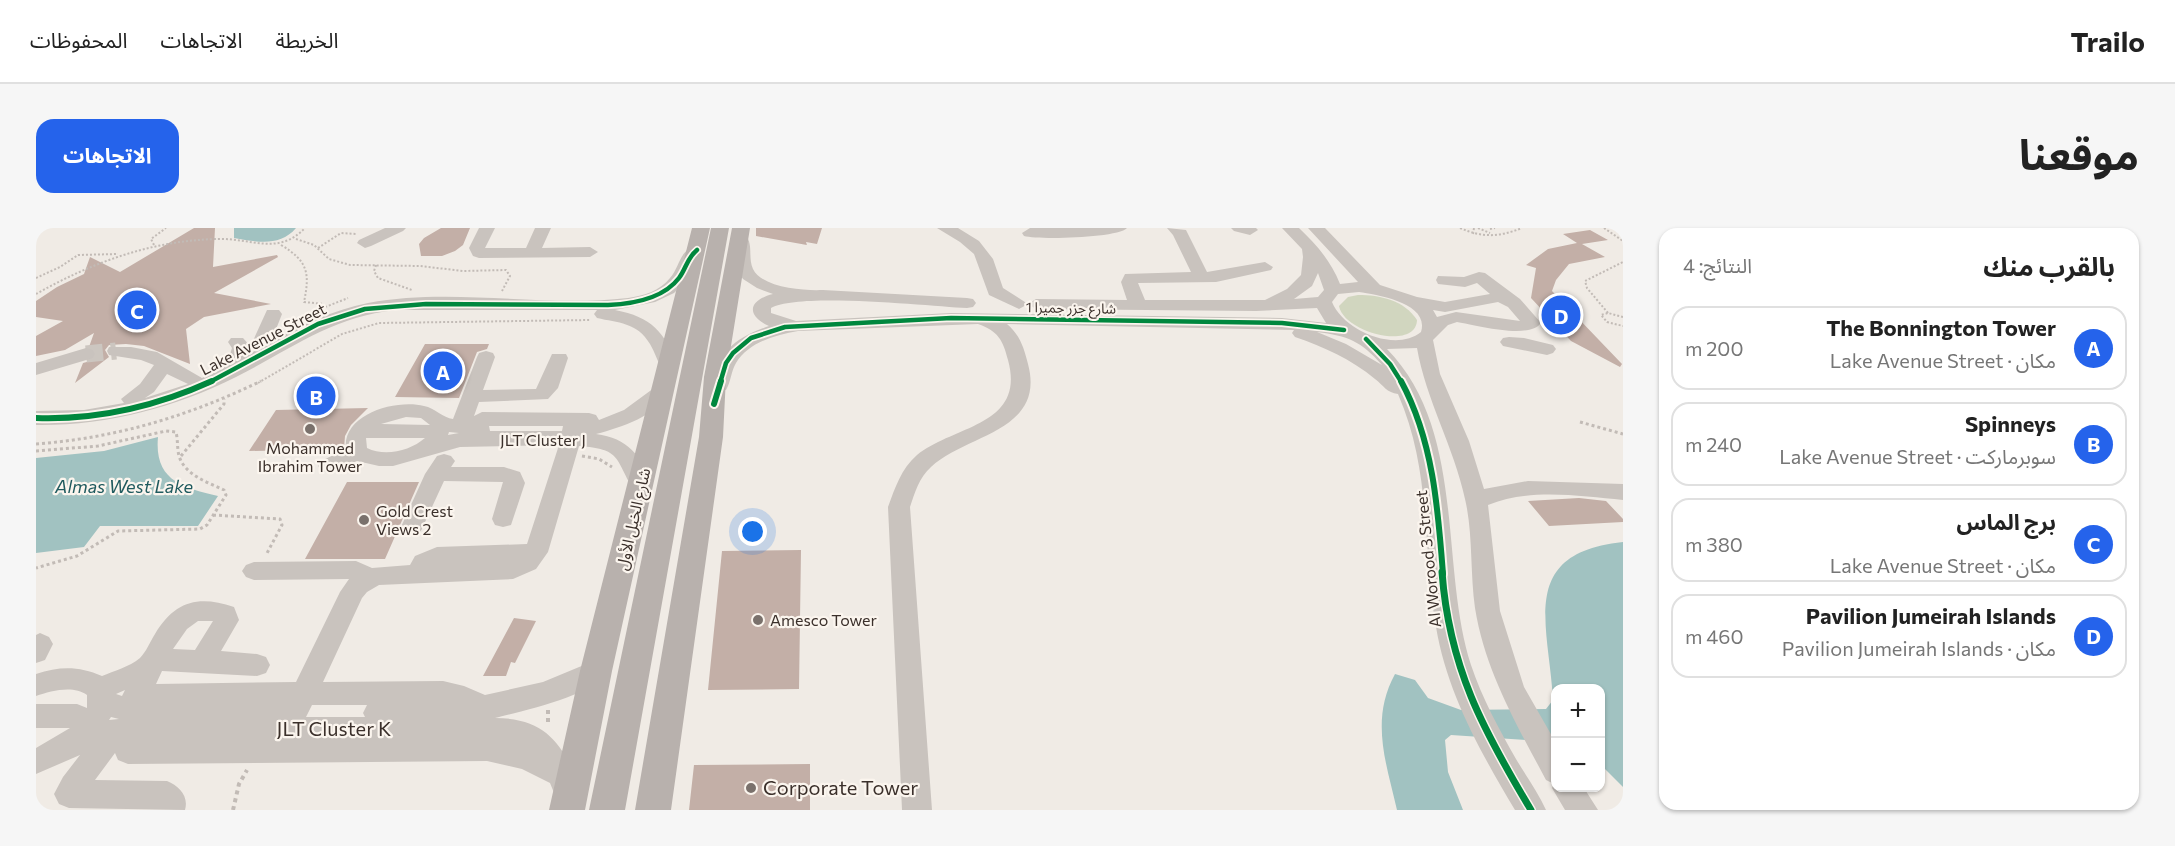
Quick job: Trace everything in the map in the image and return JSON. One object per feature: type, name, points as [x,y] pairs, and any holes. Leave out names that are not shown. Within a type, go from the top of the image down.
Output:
[{"type":"main road","points":[[653,810],[710,446],[715,377],[733,232]]},
{"type":"main road","name":"شارع الخيل الأول","points":[[607,810],[733,232]]},
{"type":"main road","name":"شارع الخيل الأول","points":[[566,794],[596,671],[630,473],[669,365],[699,239]]},
{"type":"street","points":[[364,243],[398,228]]},
{"type":"street","points":[[488,228],[477,250],[479,253],[590,252]]},
{"type":"street","points":[[532,253],[543,228]]},
{"type":"street","points":[[917,810],[899,518],[901,496],[909,477],[932,453],[952,442],[986,429],[1010,410],[1021,387],[1014,340],[1024,311],[994,291],[982,252],[972,242],[945,228]]},
{"type":"street","points":[[1030,233],[1119,228]]},
{"type":"street","points":[[1175,228],[1180,233],[1202,278]]},
{"type":"street","points":[[1290,228],[1309,246],[1329,275],[1328,296],[1324,311],[1344,330],[1366,339],[1399,344],[1427,336],[1442,321],[1456,317],[1517,326],[1531,325]]},
{"type":"street","points":[[1316,228],[1374,289],[1436,306],[1494,297],[1506,298]]},
{"type":"street","points":[[733,232],[744,246],[743,266],[749,276],[778,290],[807,296]]},
{"type":"street","name":"Lake Avenue Street","points":[[36,429],[102,425],[174,407],[238,380],[329,332],[380,316],[468,313],[602,314],[633,310],[672,285],[680,277],[687,258],[699,239]]},
{"type":"street","points":[[1259,314],[1305,283],[1313,268],[1309,246]]},
{"type":"street","points":[[1138,305],[1129,282],[1131,278],[1202,278],[1242,273],[1264,267]]},
{"type":"street","points":[[1460,304],[1459,295],[1444,280],[1465,282],[1479,277],[1514,303],[1530,320],[1534,336],[1547,349],[1509,342]]},
{"type":"street","name":"شارع جزر جميرا 1","points":[[807,296],[981,311],[1259,314],[1359,287],[1374,289]]},
{"type":"street","points":[[994,291],[981,311],[1014,340]]},
{"type":"street","points":[[798,326],[767,320],[760,311],[766,302],[774,299],[807,296]]},
{"type":"street","points":[[36,405],[87,406],[130,399],[193,379],[238,350],[261,343],[306,319],[366,301],[436,297],[467,304]]},
{"type":"street","points":[[1406,299],[1428,316],[1432,325],[1427,336],[1431,374],[1449,415],[1477,501],[1488,611],[1512,690],[1551,761]]},
{"type":"street","name":"Lake Avenue Street","points":[[36,418],[105,413],[169,397],[227,374],[318,324],[352,312],[404,304],[608,305],[633,310],[642,324],[655,336],[669,365]]},
{"type":"street","name":"شارع جزر جميرا 1","points":[[1024,311],[1138,305],[1259,314],[1302,324],[1344,330]]},
{"type":"street","name":"شارع جزر جميرا 1","points":[[798,326],[930,319],[981,311]]},
{"type":"street","points":[[261,343],[273,314]]},
{"type":"street","points":[[1259,314],[1348,352],[1379,373],[1411,405]]},
{"type":"street","points":[[714,404],[726,363],[733,353],[762,333],[798,326]]},
{"type":"street","name":"Al Worood 3 Street","points":[[1366,339],[1396,371],[1411,405],[1433,482],[1444,602],[1462,684],[1506,769],[1532,810]]},
{"type":"street","points":[[117,351],[145,355],[176,373],[193,379]]},
{"type":"street","points":[[36,370],[86,354]]},
{"type":"street","points":[[465,440],[462,424],[486,357]]},
{"type":"street","points":[[419,447],[453,412],[470,400],[541,394],[547,390],[559,358]]},
{"type":"street","points":[[130,399],[147,388],[164,365]]},
{"type":"street","name":"JLT Cluster J","points":[[419,447],[413,411],[379,406],[357,440],[370,459],[419,447],[465,440],[581,430],[629,416],[661,392]]},
{"type":"street","points":[[482,419],[546,416],[604,419],[629,416]]},
{"type":"street","points":[[329,466],[357,440],[419,447],[434,460],[437,472]]},
{"type":"street","points":[[465,440],[495,454],[532,454],[568,449],[604,454],[630,473]]},
{"type":"street","points":[[412,527],[437,472],[452,448],[465,440]]},
{"type":"street","name":"JLT Cluster J","points":[[419,447],[465,440],[568,449]]},
{"type":"street","points":[[286,727],[352,592],[367,579],[376,576],[513,570],[528,563],[536,552],[568,449]]},
{"type":"street","points":[[1468,470],[1492,483],[1524,490]]},
{"type":"street","points":[[437,472],[504,474],[512,477],[514,483],[502,519]]},
{"type":"street","points":[[1477,501],[1498,493],[1524,490],[1567,489],[1623,492]]},
{"type":"street","points":[[260,563],[356,570],[367,579]]},
{"type":"street","points":[[68,797],[106,743],[127,730],[132,702],[152,663],[179,619],[192,611],[225,614],[227,620],[201,679],[161,694]]},
{"type":"street","points":[[152,663],[201,679],[251,680],[286,727]]},
{"type":"street","points":[[60,742],[92,725],[100,695],[152,663]]},
{"type":"street","name":"JLT Cluster K","points":[[60,742],[127,730],[286,727],[400,713],[482,708],[545,695],[596,671]]},
{"type":"street","name":"JLT Cluster K","points":[[36,685],[73,679],[87,681],[127,730]]},
{"type":"street","points":[[36,716],[60,742],[75,772],[68,797]]},
{"type":"street","points":[[127,730],[160,756],[210,756],[286,727],[487,748],[527,757],[566,794]]},
{"type":"street","points":[[36,728],[60,742]]},
{"type":"street","points":[[1570,792],[1583,810]]},
{"type":"street","points":[[68,797],[116,802],[167,795],[172,803],[170,810]]},
{"type":"path","points":[[154,245],[150,242],[152,239],[166,228]]},
{"type":"path","points":[[280,245],[296,239],[305,228]]},
{"type":"path","points":[[1460,228],[1473,234],[1497,238],[1522,228]]},
{"type":"path","points":[[1473,234],[1476,228],[1490,231],[1495,228]]},
{"type":"path","points":[[1604,228],[1623,241]]},
{"type":"path","points":[[318,248],[339,235]]},
{"type":"path","points":[[36,294],[77,272],[154,245],[233,239],[280,245],[296,254],[306,267],[309,282],[304,302],[326,304]]},
{"type":"path","points":[[296,239],[318,248],[329,259],[338,262],[463,271],[506,270],[510,276],[500,295]]},
{"type":"path","points":[[36,278],[60,267],[78,255],[123,254]]},
{"type":"path","points":[[1608,313],[1587,288],[1585,281],[1623,262]]},
{"type":"path","points":[[376,265],[374,271],[378,278],[412,290]]},
{"type":"path","points":[[1623,317],[1603,313],[1603,318],[1613,324],[1623,326]]},
{"type":"path","points":[[36,444],[74,442],[132,431],[224,399],[279,372],[327,341],[367,325],[411,320],[465,324],[599,320]]},
{"type":"path","points":[[180,458],[224,404],[224,399]]},
{"type":"path","points":[[1580,422],[1623,434]]},
{"type":"path","points":[[36,451],[98,446],[172,430],[178,434],[180,458],[196,477],[226,492],[225,498],[207,525],[196,531],[118,531],[77,556],[36,568]]},
{"type":"path","points":[[568,449],[599,459],[630,473]]},
{"type":"path","points":[[213,515],[280,519],[282,525],[260,563]]},
{"type":"path","points":[[233,810],[239,784],[254,761],[286,727]]},
{"type":"green space","points":[[1375,296],[1398,303],[1412,313],[1417,320],[1414,329],[1405,335],[1380,335],[1353,324],[1344,316],[1339,306],[1348,297]]},
{"type":"water","points":[[234,228],[296,228],[283,238],[268,242],[234,238]]},
{"type":"water","name":"Almas West Lake","points":[[158,437],[161,463],[173,480],[218,496],[198,526],[100,526],[84,547],[36,553],[36,458],[104,451]]},
{"type":"water","points":[[1623,542],[1623,787],[1605,769],[1605,684],[1551,684],[1545,620],[1547,597],[1553,577],[1567,561],[1589,549]]},
{"type":"water","points":[[1395,674],[1415,680],[1428,698],[1461,710],[1546,709],[1551,703],[1551,742],[1451,735],[1445,740],[1448,772],[1463,810],[1397,810],[1382,741],[1383,708],[1387,691]]},
{"type":"building","points":[[194,228],[215,228],[213,267],[277,255],[278,257],[214,293],[271,304],[204,317],[186,329],[190,364],[144,346],[109,345],[105,350],[109,357],[75,383],[83,363],[94,360],[97,355],[95,349],[89,347],[94,333],[65,350],[36,356],[36,336],[63,321],[36,317],[36,301],[57,287],[84,274],[90,257],[120,272]]},
{"type":"building","points":[[441,228],[470,228],[463,245],[455,251],[442,256],[421,256],[419,244],[424,238]]},
{"type":"building","points":[[756,228],[822,228],[817,244],[806,242],[807,245],[756,236]]},
{"type":"building","points":[[1590,230],[1608,240],[1582,244],[1605,257],[1569,264],[1556,280],[1552,291],[1622,364],[1620,367],[1571,341],[1531,298],[1536,268],[1526,265],[1548,249],[1577,243],[1563,234]]},
{"type":"building","points":[[425,344],[489,344],[487,349],[477,352],[459,398],[395,397]]},
{"type":"building","name":"Mohammed Ibrahim Tower","points":[[368,408],[351,425],[345,436],[344,448],[249,451],[276,410]]},
{"type":"building","name":"Gold Crest Views 2","points":[[347,482],[419,482],[385,559],[305,559]]},
{"type":"building","points":[[1579,498],[1606,501],[1623,519],[1623,522],[1549,526],[1528,501]]},
{"type":"building","name":"Amesco Tower","points":[[801,550],[799,689],[708,690],[722,551]]},
{"type":"building","points":[[514,618],[536,621],[515,663],[511,662],[506,676],[483,676]]},
{"type":"building","name":"Corporate Tower","points":[[810,764],[810,810],[689,810],[694,765]]},
{"type":"tunnel","points":[[86,354],[116,351]]},
{"type":"cycle path","points":[[36,418],[60,419],[110,413],[135,408],[185,392],[229,373],[318,324],[365,309],[411,304],[608,305],[637,302],[665,291],[673,285],[690,256],[697,250]]},
{"type":"cycle path","points":[[714,404],[726,363],[733,353],[751,338],[785,327],[951,318],[1282,323],[1344,330]]},
{"type":"cycle path","points":[[1366,339],[1387,359],[1397,373],[1418,420],[1435,490],[1448,626],[1458,665],[1485,729],[1531,810]]},
{"type":"place","name":"برج الماس","points":[[137,310]]},
{"type":"place","name":"Pavilion Jumeirah Islands","points":[[1561,315]]},
{"type":"place","name":"The Bonnington Tower","points":[[443,371]]},
{"type":"place","name":"Spinneys","points":[[316,396]]},
{"type":"place","name":"Mohammed Ibrahim Tower","points":[[310,429]]},
{"type":"place","name":"Gold Crest Views 2","points":[[364,520]]},
{"type":"place","name":"Amesco Tower","points":[[758,620]]},
{"type":"place","name":"Corporate Tower","points":[[751,788]]}]
